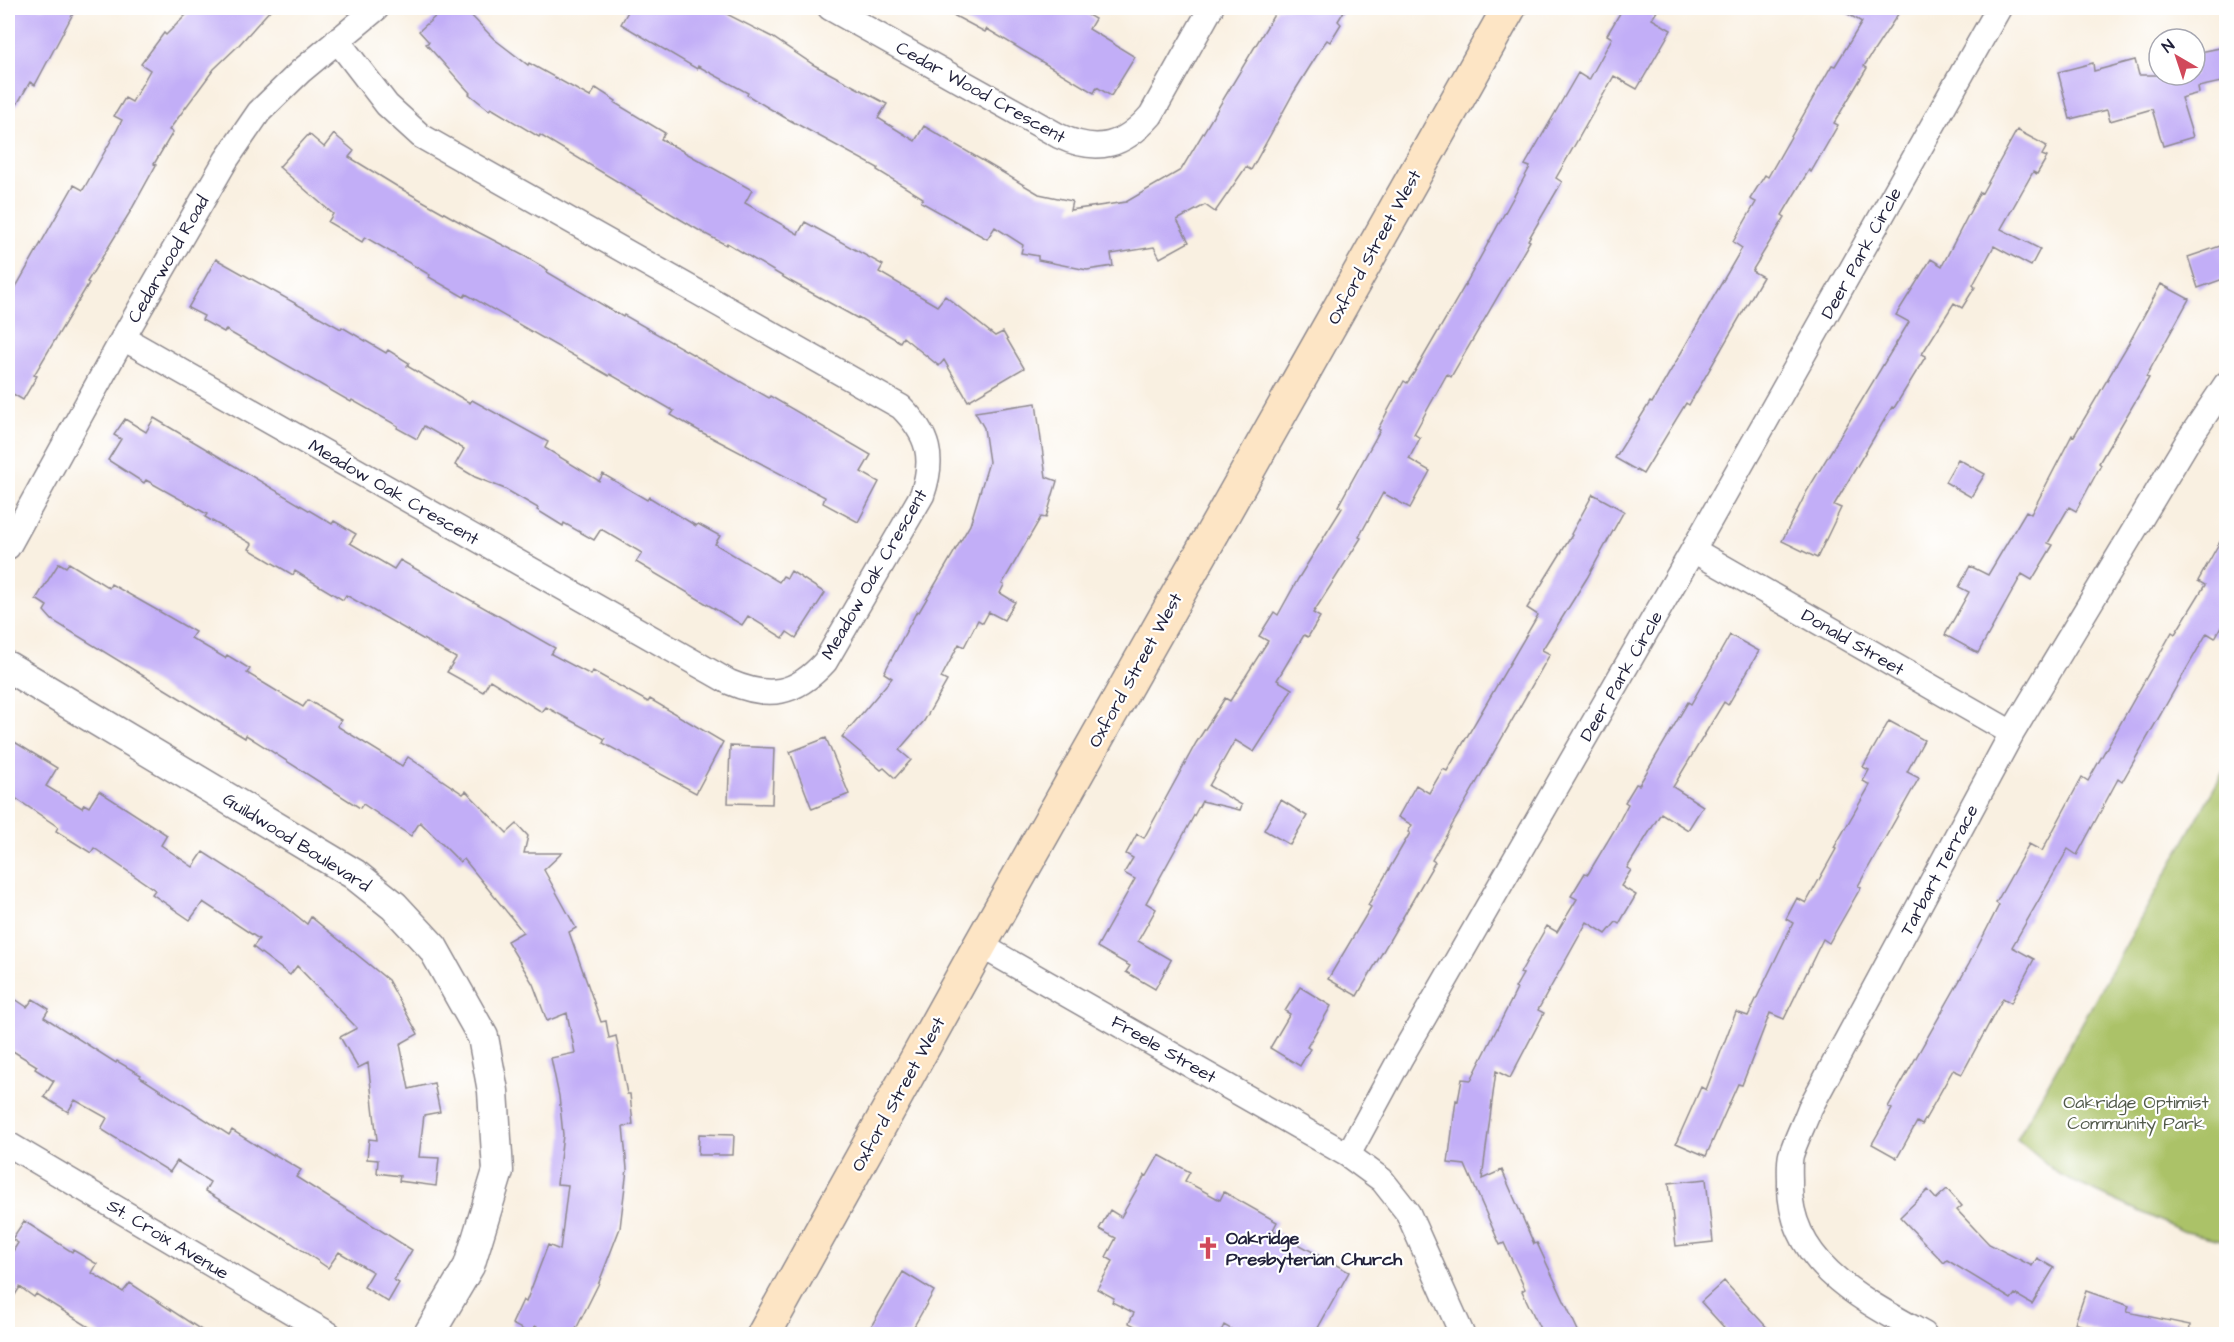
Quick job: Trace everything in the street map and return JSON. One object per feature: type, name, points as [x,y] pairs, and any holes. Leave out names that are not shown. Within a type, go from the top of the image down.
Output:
[{"type":"main road","name":"Oxford Street West","points":[[764,1335],[980,945],[1509,8]]},
{"type":"street","name":"Cedarwood Road","points":[[8,547],[123,338],[226,160],[260,112],[337,40],[377,8]]},
{"type":"street","name":"Cedar Wood Crescent","points":[[830,8],[1059,136],[1077,144],[1095,146],[1113,144],[1128,137],[1141,127],[1151,115],[1211,8]]},
{"type":"street","name":"Deer Park Circle","points":[[1348,1155],[1400,1059],[1693,550],[1999,8]]},
{"type":"street","name":"Meadow Oak Crescent","points":[[123,338],[729,682],[757,692],[784,691],[801,684],[814,675],[825,662],[922,495],[927,479],[928,448],[914,420],[902,407],[421,135],[387,105],[337,40]]},
{"type":"street","name":"Tarbart Terrace","points":[[1924,1335],[1866,1302],[1816,1261],[1795,1225],[1790,1198],[1790,1157],[1810,1108],[2012,733],[2189,439],[2226,384]]},
{"type":"street","name":"Donald Street","points":[[1693,550],[2012,733]]},
{"type":"street","name":"Guildwood Boulevard","points":[[8,667],[354,874],[394,906],[433,948],[483,1037],[493,1091],[498,1171],[469,1266],[429,1335]]},
{"type":"street","name":"Freele Street","points":[[980,945],[1348,1155]]},
{"type":"street","name":"St. Croix Avenue","points":[[8,1144],[329,1335]]},
{"type":"street","points":[[1348,1155],[1382,1180],[1408,1213],[1462,1335]]},
{"type":"green space","name":"Oakridge Optimist Community Park","points":[[2226,767],[2226,1241],[2185,1232],[2061,1176],[2017,1139]]},
{"type":"building","points":[[8,8],[76,8],[35,85],[30,82],[8,120]]},
{"type":"building","points":[[193,8],[272,8],[214,69],[169,130],[173,132],[154,164],[156,165],[34,375],[37,376],[23,400],[8,391],[8,301],[74,185],[83,190],[117,130],[122,120],[114,116],[125,98],[132,102],[150,70],[141,64],[164,33],[166,35]]},
{"type":"building","points":[[445,8],[464,8],[494,39],[528,65],[529,63],[590,97],[596,88],[616,101],[615,103],[665,133],[661,139],[752,190],[745,203],[798,234],[805,222],[883,265],[879,272],[937,306],[945,296],[995,336],[1003,332],[1024,368],[968,401],[944,360],[939,366],[903,337],[900,342],[727,243],[726,245],[700,231],[540,135],[539,137],[491,108],[489,110],[469,94],[426,44],[429,42],[419,31]]},
{"type":"building","points":[[630,8],[715,8],[772,37],[814,65],[887,104],[878,118],[915,141],[924,126],[1039,194],[1072,201],[1070,210],[1126,202],[1181,170],[1278,8],[1346,8],[1338,21],[1341,24],[1330,42],[1327,40],[1324,44],[1294,92],[1251,170],[1246,167],[1215,212],[1205,205],[1177,220],[1189,242],[1160,258],[1154,247],[1111,254],[1113,266],[1087,270],[1038,260],[1038,256],[1021,253],[1023,245],[995,227],[987,239],[921,202],[923,198],[877,170],[878,168],[784,117],[747,95],[748,93],[698,66],[697,69],[621,24]]},
{"type":"building","points":[[940,8],[1076,8],[1095,19],[1089,29],[1135,57],[1111,96],[1097,87],[1094,93],[987,29],[985,32]]},
{"type":"building","points":[[1623,8],[1659,8],[1652,19],[1671,30],[1637,89],[1614,76],[1556,178],[1562,182],[1528,240],[1530,241],[1451,377],[1447,374],[1414,434],[1420,438],[1409,459],[1430,471],[1410,508],[1383,493],[1359,537],[1361,538],[1313,613],[1320,617],[1308,637],[1304,635],[1277,680],[1292,689],[1270,727],[1254,752],[1235,740],[1209,786],[1242,805],[1240,810],[1202,801],[1146,903],[1156,909],[1138,941],[1171,960],[1155,989],[1126,972],[1130,966],[1097,947],[1135,879],[1124,873],[1133,858],[1126,854],[1137,834],[1144,838],[1196,743],[1225,698],[1230,701],[1268,641],[1259,636],[1274,612],[1278,615],[1342,508],[1338,506],[1380,430],[1378,429],[1404,381],[1407,383],[1414,373],[1464,287],[1530,167],[1525,165],[1578,73],[1589,80],[1612,38],[1607,35]]},
{"type":"building","points":[[1837,8],[1902,8],[1864,66],[1867,68],[1834,123],[1838,125],[1811,172],[1809,170],[1782,215],[1785,217],[1752,271],[1763,277],[1689,405],[1686,403],[1643,474],[1615,458],[1650,402],[1652,403],[1742,248],[1733,242],[1756,202],[1750,199],[1765,175],[1768,177],[1832,65],[1835,66],[1862,22]]},
{"type":"building","points":[[2220,48],[2226,81],[2207,85],[2207,51]]},
{"type":"building","points":[[2135,60],[2139,75],[2147,75],[2147,87],[2198,87],[2199,93],[2181,98],[2193,137],[2163,146],[2152,109],[2110,121],[2107,110],[2070,119],[2058,72],[2093,63],[2094,71]]},
{"type":"building","points":[[2017,130],[2047,146],[2042,155],[2047,157],[2037,174],[2033,172],[2001,229],[2040,249],[2031,266],[1994,246],[1973,285],[1975,287],[1962,308],[1954,303],[1922,354],[1926,356],[1894,408],[1892,407],[1834,505],[1841,508],[1817,558],[1782,541],[1807,491],[1909,322],[1896,315],[1931,259],[1942,266],[1980,192],[1982,193]]},
{"type":"building","points":[[309,134],[324,147],[334,134],[354,151],[349,157],[398,187],[526,257],[623,317],[624,315],[769,398],[770,396],[871,455],[861,472],[879,482],[858,522],[823,503],[825,497],[671,415],[674,411],[610,374],[609,376],[466,294],[464,297],[365,237],[362,242],[328,222],[333,214],[279,167]]},
{"type":"building","points":[[2226,244],[2226,278],[2198,288],[2188,257]]},
{"type":"building","points":[[216,259],[386,353],[388,350],[409,363],[407,366],[470,403],[472,400],[548,442],[545,448],[599,481],[603,474],[647,500],[649,497],[696,526],[698,524],[720,536],[715,544],[779,582],[783,576],[787,578],[791,571],[825,593],[796,638],[787,632],[783,638],[748,616],[742,625],[636,562],[642,553],[601,529],[594,540],[564,523],[563,526],[505,489],[475,477],[455,465],[464,449],[424,426],[417,439],[397,428],[398,426],[352,400],[351,402],[226,330],[224,332],[202,320],[204,316],[188,308]]},
{"type":"building","points":[[2161,284],[2189,299],[2146,377],[2149,378],[2099,463],[2101,465],[2076,511],[2069,507],[2048,543],[2053,545],[2032,580],[2022,574],[1978,653],[1945,635],[1969,592],[1959,587],[1970,566],[1988,575],[2026,511],[2031,514],[2072,435],[2074,436],[2129,343]]},
{"type":"building","points":[[1036,403],[1046,477],[1057,481],[1046,518],[1041,517],[1002,584],[1004,585],[1000,593],[1015,602],[1004,620],[989,612],[983,623],[978,620],[964,647],[959,644],[941,678],[947,681],[924,721],[899,750],[911,760],[895,778],[884,768],[881,770],[842,737],[892,678],[884,673],[917,611],[919,612],[970,525],[989,462],[984,428],[975,412]]},
{"type":"building","points":[[154,418],[332,524],[334,521],[356,534],[350,543],[394,569],[400,560],[555,648],[551,654],[591,675],[593,671],[648,702],[650,699],[723,742],[696,793],[603,743],[605,739],[546,707],[542,712],[490,680],[483,692],[447,672],[456,658],[346,595],[343,600],[295,571],[293,575],[249,549],[252,544],[205,517],[207,514],[146,480],[144,483],[108,460],[121,439],[114,435],[125,419],[146,432]]},
{"type":"building","points":[[1958,459],[1985,474],[1971,497],[1945,482]]},
{"type":"building","points":[[1593,494],[1624,511],[1587,578],[1542,650],[1550,654],[1432,860],[1435,862],[1357,996],[1328,979],[1371,907],[1368,905],[1410,833],[1408,832],[1412,825],[1398,817],[1416,785],[1429,793],[1443,769],[1447,771],[1538,615],[1527,608],[1572,535]]},
{"type":"building","points":[[2226,531],[2226,618],[2215,638],[2207,633],[2122,782],[2118,779],[2077,855],[2068,849],[2012,947],[2034,959],[2011,1003],[2003,998],[1962,1074],[1953,1070],[1922,1125],[1917,1122],[1897,1158],[1872,1144],[1892,1109],[1888,1107],[1969,964],[1999,905],[1996,903],[2029,844],[2042,851],[2082,777],[2088,781],[2172,632],[2175,634],[2205,585],[2198,581]]},
{"type":"building","points":[[59,563],[66,567],[69,563],[109,588],[111,584],[195,632],[191,638],[225,658],[227,655],[250,669],[247,673],[303,707],[308,700],[341,720],[337,726],[402,766],[408,757],[463,794],[466,791],[507,833],[517,824],[528,836],[524,853],[562,853],[544,870],[576,928],[569,932],[601,1022],[606,1021],[609,1038],[616,1036],[627,1094],[630,1094],[633,1125],[623,1126],[627,1169],[620,1228],[598,1285],[573,1335],[551,1335],[535,1326],[531,1334],[512,1324],[523,1300],[526,1302],[548,1245],[560,1250],[568,1185],[557,1184],[563,1135],[559,1096],[551,1058],[575,1053],[567,1013],[547,1021],[533,984],[507,941],[523,932],[464,859],[460,862],[420,822],[411,836],[363,804],[360,808],[246,735],[245,738],[52,620],[44,611],[47,606],[36,599]]},
{"type":"building","points":[[1730,635],[1759,651],[1728,705],[1724,702],[1673,787],[1703,806],[1688,830],[1661,813],[1627,868],[1631,870],[1621,886],[1636,895],[1619,924],[1616,922],[1606,934],[1587,922],[1538,1010],[1544,1013],[1510,1078],[1496,1071],[1482,1179],[1502,1170],[1534,1244],[1537,1243],[1580,1335],[1543,1335],[1522,1291],[1525,1289],[1504,1243],[1500,1245],[1465,1165],[1448,1163],[1456,1100],[1458,1101],[1462,1079],[1471,1080],[1517,989],[1515,988],[1523,974],[1520,973],[1547,926],[1557,932],[1577,899],[1571,896],[1585,873],[1588,874],[1615,829],[1628,804],[1625,802],[1636,784],[1639,785],[1688,702],[1691,704]]},
{"type":"building","points":[[1889,721],[1924,740],[1907,772],[1919,778],[1858,886],[1861,887],[1829,943],[1823,939],[1784,1019],[1770,1013],[1742,1085],[1738,1084],[1706,1156],[1676,1143],[1701,1087],[1706,1090],[1736,1012],[1748,1016],[1793,923],[1786,919],[1797,898],[1806,903],[1870,785],[1863,781],[1869,770],[1863,767]]},
{"type":"building","points":[[8,738],[57,768],[46,786],[82,808],[84,804],[89,807],[99,791],[167,835],[161,845],[193,867],[203,852],[276,899],[307,924],[311,917],[388,980],[418,1034],[400,1044],[409,1089],[434,1083],[440,1112],[424,1115],[419,1157],[439,1158],[436,1186],[399,1181],[400,1176],[377,1173],[378,1160],[367,1159],[369,1139],[377,1140],[368,1063],[358,1068],[340,1037],[357,1028],[297,966],[290,975],[253,947],[259,939],[203,902],[190,920],[152,894],[155,890],[94,848],[91,853],[56,831],[58,827],[8,793]]},
{"type":"building","points":[[826,738],[849,794],[812,809],[790,752]]},
{"type":"building","points":[[730,746],[774,748],[772,804],[728,803]]},
{"type":"building","points":[[1281,800],[1307,816],[1290,845],[1264,830]]},
{"type":"building","points":[[1300,987],[1331,1006],[1307,1047],[1310,1049],[1300,1066],[1270,1048],[1290,1014],[1285,1011]]},
{"type":"building","points":[[15,999],[27,1007],[33,999],[49,1009],[44,1017],[116,1063],[117,1061],[141,1075],[140,1077],[229,1135],[232,1130],[273,1156],[274,1154],[301,1170],[296,1177],[412,1250],[394,1280],[399,1283],[388,1302],[364,1287],[373,1272],[339,1252],[328,1268],[283,1237],[205,1191],[210,1182],[177,1161],[170,1172],[101,1129],[107,1118],[75,1100],[68,1112],[44,1097],[54,1081],[35,1069],[37,1066],[8,1048],[8,1011]]},
{"type":"building","points":[[699,1134],[734,1135],[733,1155],[698,1155]]},
{"type":"building","name":"Oakridge Presbyterian Church","points":[[1159,1155],[1190,1172],[1185,1181],[1220,1200],[1224,1192],[1277,1222],[1273,1230],[1349,1272],[1314,1335],[1241,1335],[1224,1325],[1219,1335],[1151,1335],[1129,1323],[1134,1313],[1112,1302],[1114,1298],[1097,1289],[1113,1261],[1106,1257],[1116,1238],[1099,1229],[1110,1210],[1121,1217]]},
{"type":"building","points":[[1706,1179],[1713,1242],[1676,1246],[1669,1183]]},
{"type":"building","points":[[1947,1189],[1962,1206],[1957,1210],[1989,1244],[2032,1266],[2037,1258],[2054,1268],[2032,1304],[2015,1294],[2011,1299],[1947,1260],[1944,1263],[1900,1217],[1928,1190],[1936,1199]]},
{"type":"building","points":[[24,1221],[72,1252],[73,1250],[97,1264],[92,1273],[123,1292],[130,1283],[209,1335],[102,1335],[36,1294],[34,1297],[20,1287],[8,1306],[8,1259],[18,1243],[12,1239]]},
{"type":"building","points":[[903,1272],[934,1291],[909,1335],[866,1335]]},
{"type":"building","points":[[1724,1281],[1774,1335],[1731,1335],[1701,1302]]},
{"type":"building","points":[[2086,1291],[2129,1306],[2127,1312],[2190,1325],[2189,1335],[2106,1335],[2075,1323]]},
{"type":"place","name":"Oakridge Presbyterian Church","points":[[1208,1248]]}]
